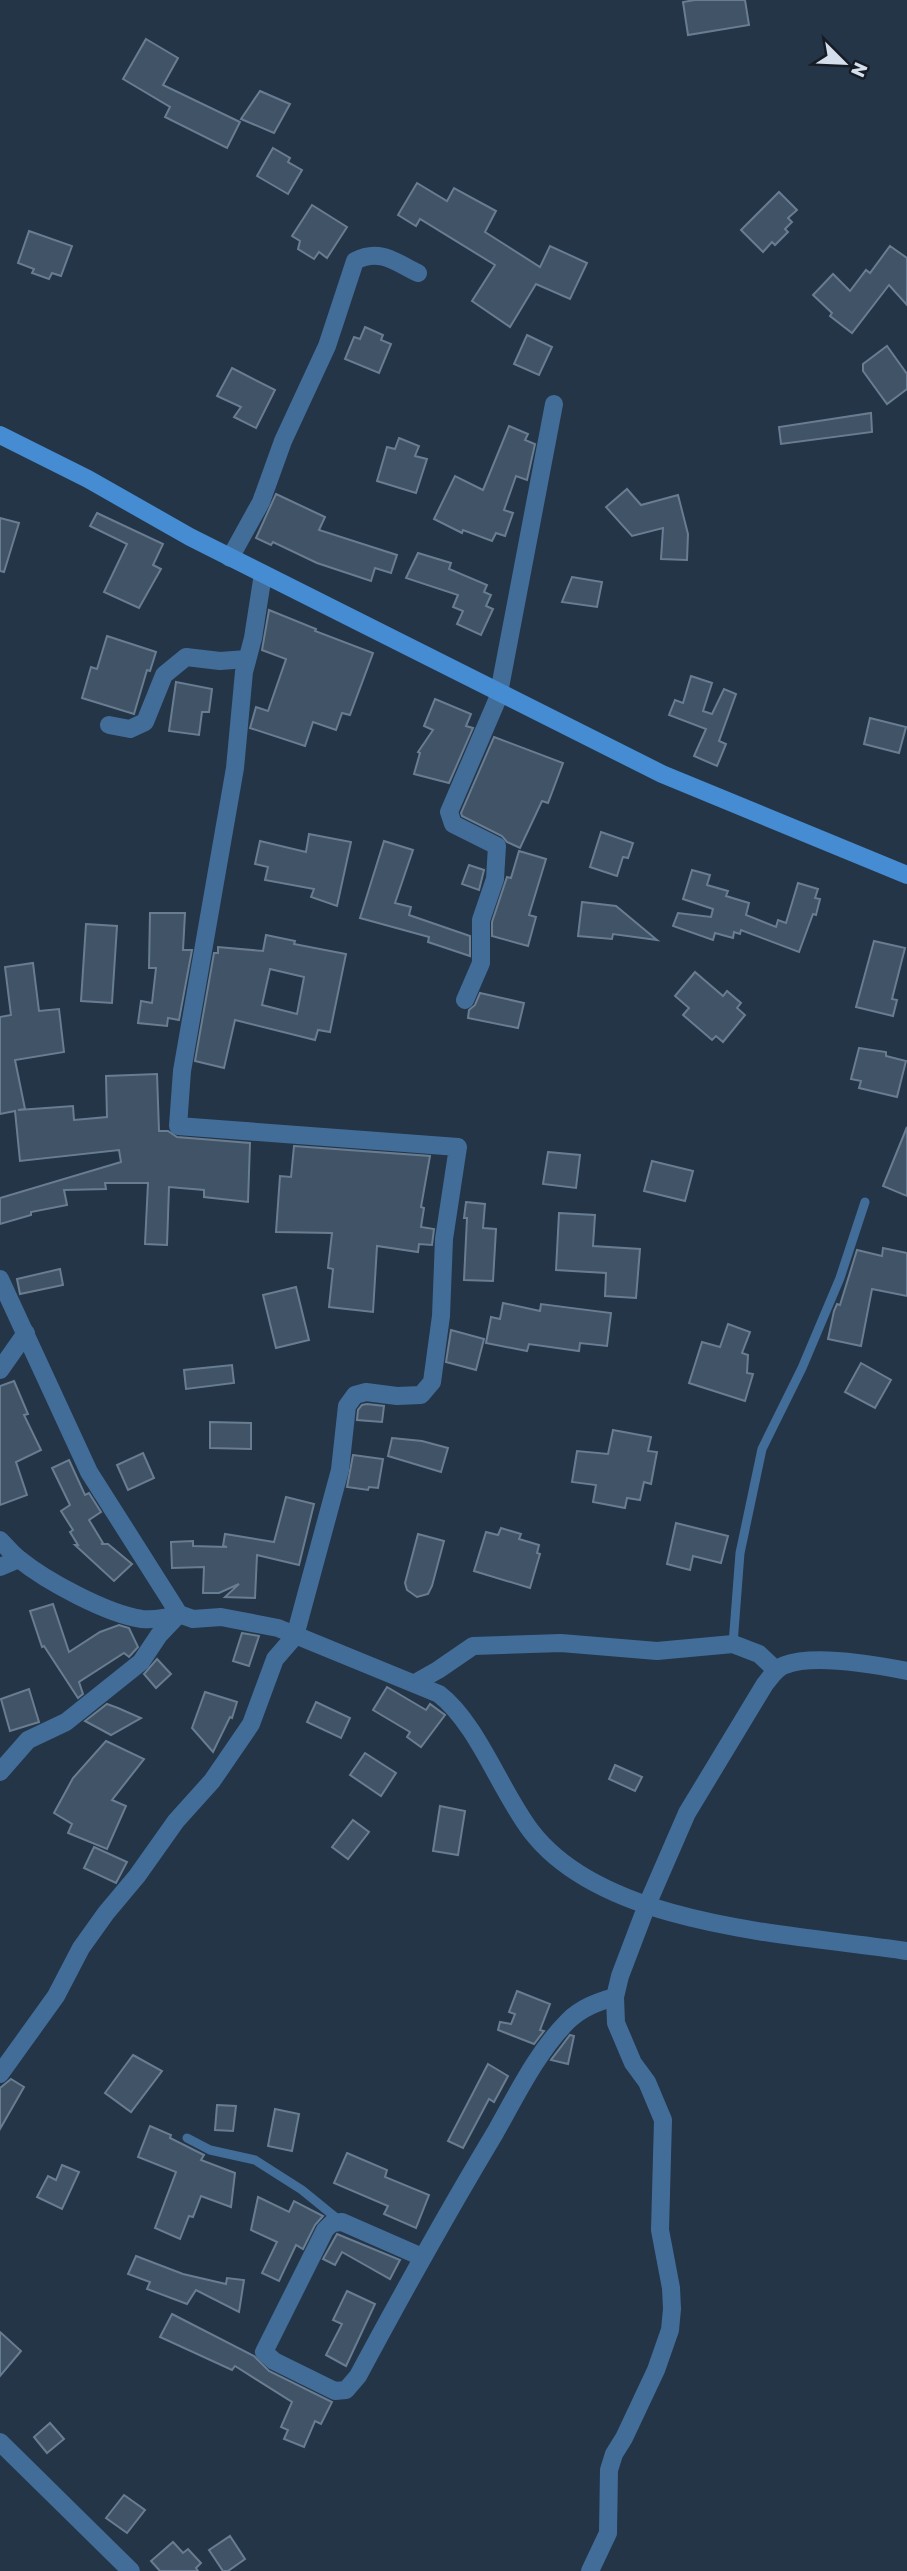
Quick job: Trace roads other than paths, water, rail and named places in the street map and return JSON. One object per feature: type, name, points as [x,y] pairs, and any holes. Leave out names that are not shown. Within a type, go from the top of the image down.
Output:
[{"type":"street","points":[[230,558],[261,502],[266,483],[327,345],[355,261],[365,255],[377,254],[418,273]]},
{"type":"street","points":[[465,1000],[481,963],[481,920],[495,879],[497,846],[453,824],[449,812],[498,698],[554,404]]},
{"type":"street","points":[[0,435],[88,479],[230,558],[662,774],[907,876]]},
{"type":"street","points":[[0,2074],[56,1996],[81,1948],[106,1913],[176,1821],[212,1781],[251,1724],[275,1658],[296,1636],[340,1470],[347,1406],[355,1395],[366,1392],[397,1396],[421,1395],[432,1382],[441,1316],[444,1239],[458,1147],[178,1126],[181,1071],[235,768],[238,719],[264,574]]},
{"type":"street","points":[[109,725],[130,729],[145,722],[164,675],[186,657],[220,661],[247,659]]},
{"type":"street","points":[[0,1279],[89,1472],[179,1614]]},
{"type":"street","points":[[0,1370],[26,1333]]},
{"type":"street","points":[[0,1540],[19,1559],[60,1585],[116,1613],[143,1619],[179,1614],[193,1619],[221,1617],[278,1628],[439,1694],[459,1713],[531,1831],[573,1870],[603,1888],[647,1905],[753,1932],[907,1951]]},
{"type":"street","points":[[0,1567],[19,1559]]},
{"type":"street","points":[[0,1772],[28,1740],[66,1723],[141,1662],[159,1635],[179,1614]]},
{"type":"street","points":[[415,1683],[472,1646],[561,1643],[657,1651],[733,1644],[759,1654],[776,1671]]},
{"type":"street","points":[[590,2571],[608,2533],[609,2470],[614,2454],[656,2370],[670,2330],[672,2309],[671,2288],[660,2230],[663,2120],[648,2082],[634,2063],[616,2022],[615,1997],[620,1976],[687,1813],[765,1684],[776,1671],[786,1665],[813,1662],[864,1662],[907,1671]]},
{"type":"street","points":[[422,2257],[342,2222],[332,2223],[325,2230],[264,2352],[274,2361],[335,2391],[346,2390],[358,2376],[422,2257],[551,2041],[569,2020],[592,2004],[615,1997]]},
{"type":"street","points":[[0,2442],[131,2571]]},
{"type":"lane","points":[[733,1644],[740,1553],[762,1449],[802,1368],[841,1278],[865,1202]]},
{"type":"lane","points":[[187,2138],[210,2150],[255,2160],[302,2190],[342,2222]]}]
